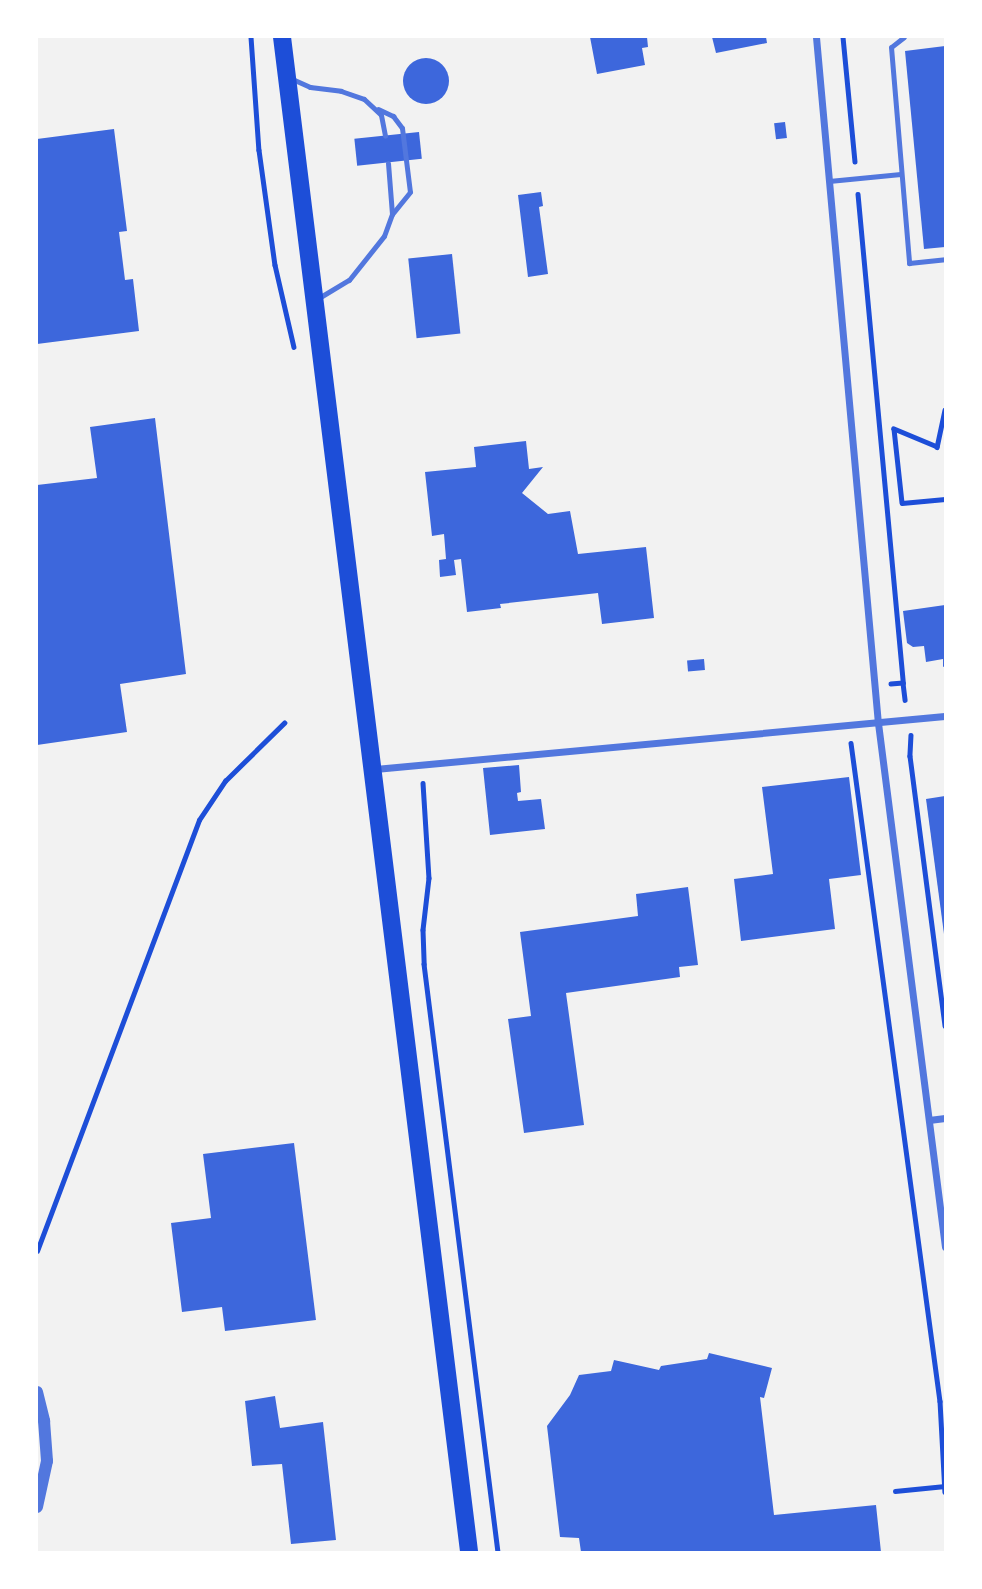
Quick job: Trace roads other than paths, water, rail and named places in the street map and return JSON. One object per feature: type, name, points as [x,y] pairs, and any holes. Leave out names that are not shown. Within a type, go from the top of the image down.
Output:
[{"type":"main road","points":[[285,40],[469,1552]]},
{"type":"street","points":[[816,37],[878,723],[945,1247]]},
{"type":"street","points":[[374,770],[945,716]]},
{"type":"street","points":[[929,1120],[945,1118]]},
{"type":"street","points":[[37,1392],[44,1421],[47,1461],[37,1507]]},
{"type":"lane","points":[[904,37],[891,47],[909,263],[945,260]]},
{"type":"lane","points":[[290,78],[310,87],[341,91],[364,99],[393,116],[402,128],[410,192],[392,214],[384,236],[349,280],[317,299]]},
{"type":"lane","points":[[378,109],[385,136]]},
{"type":"lane","points":[[388,163],[392,214]]},
{"type":"lane","points":[[829,181],[901,174]]}]
